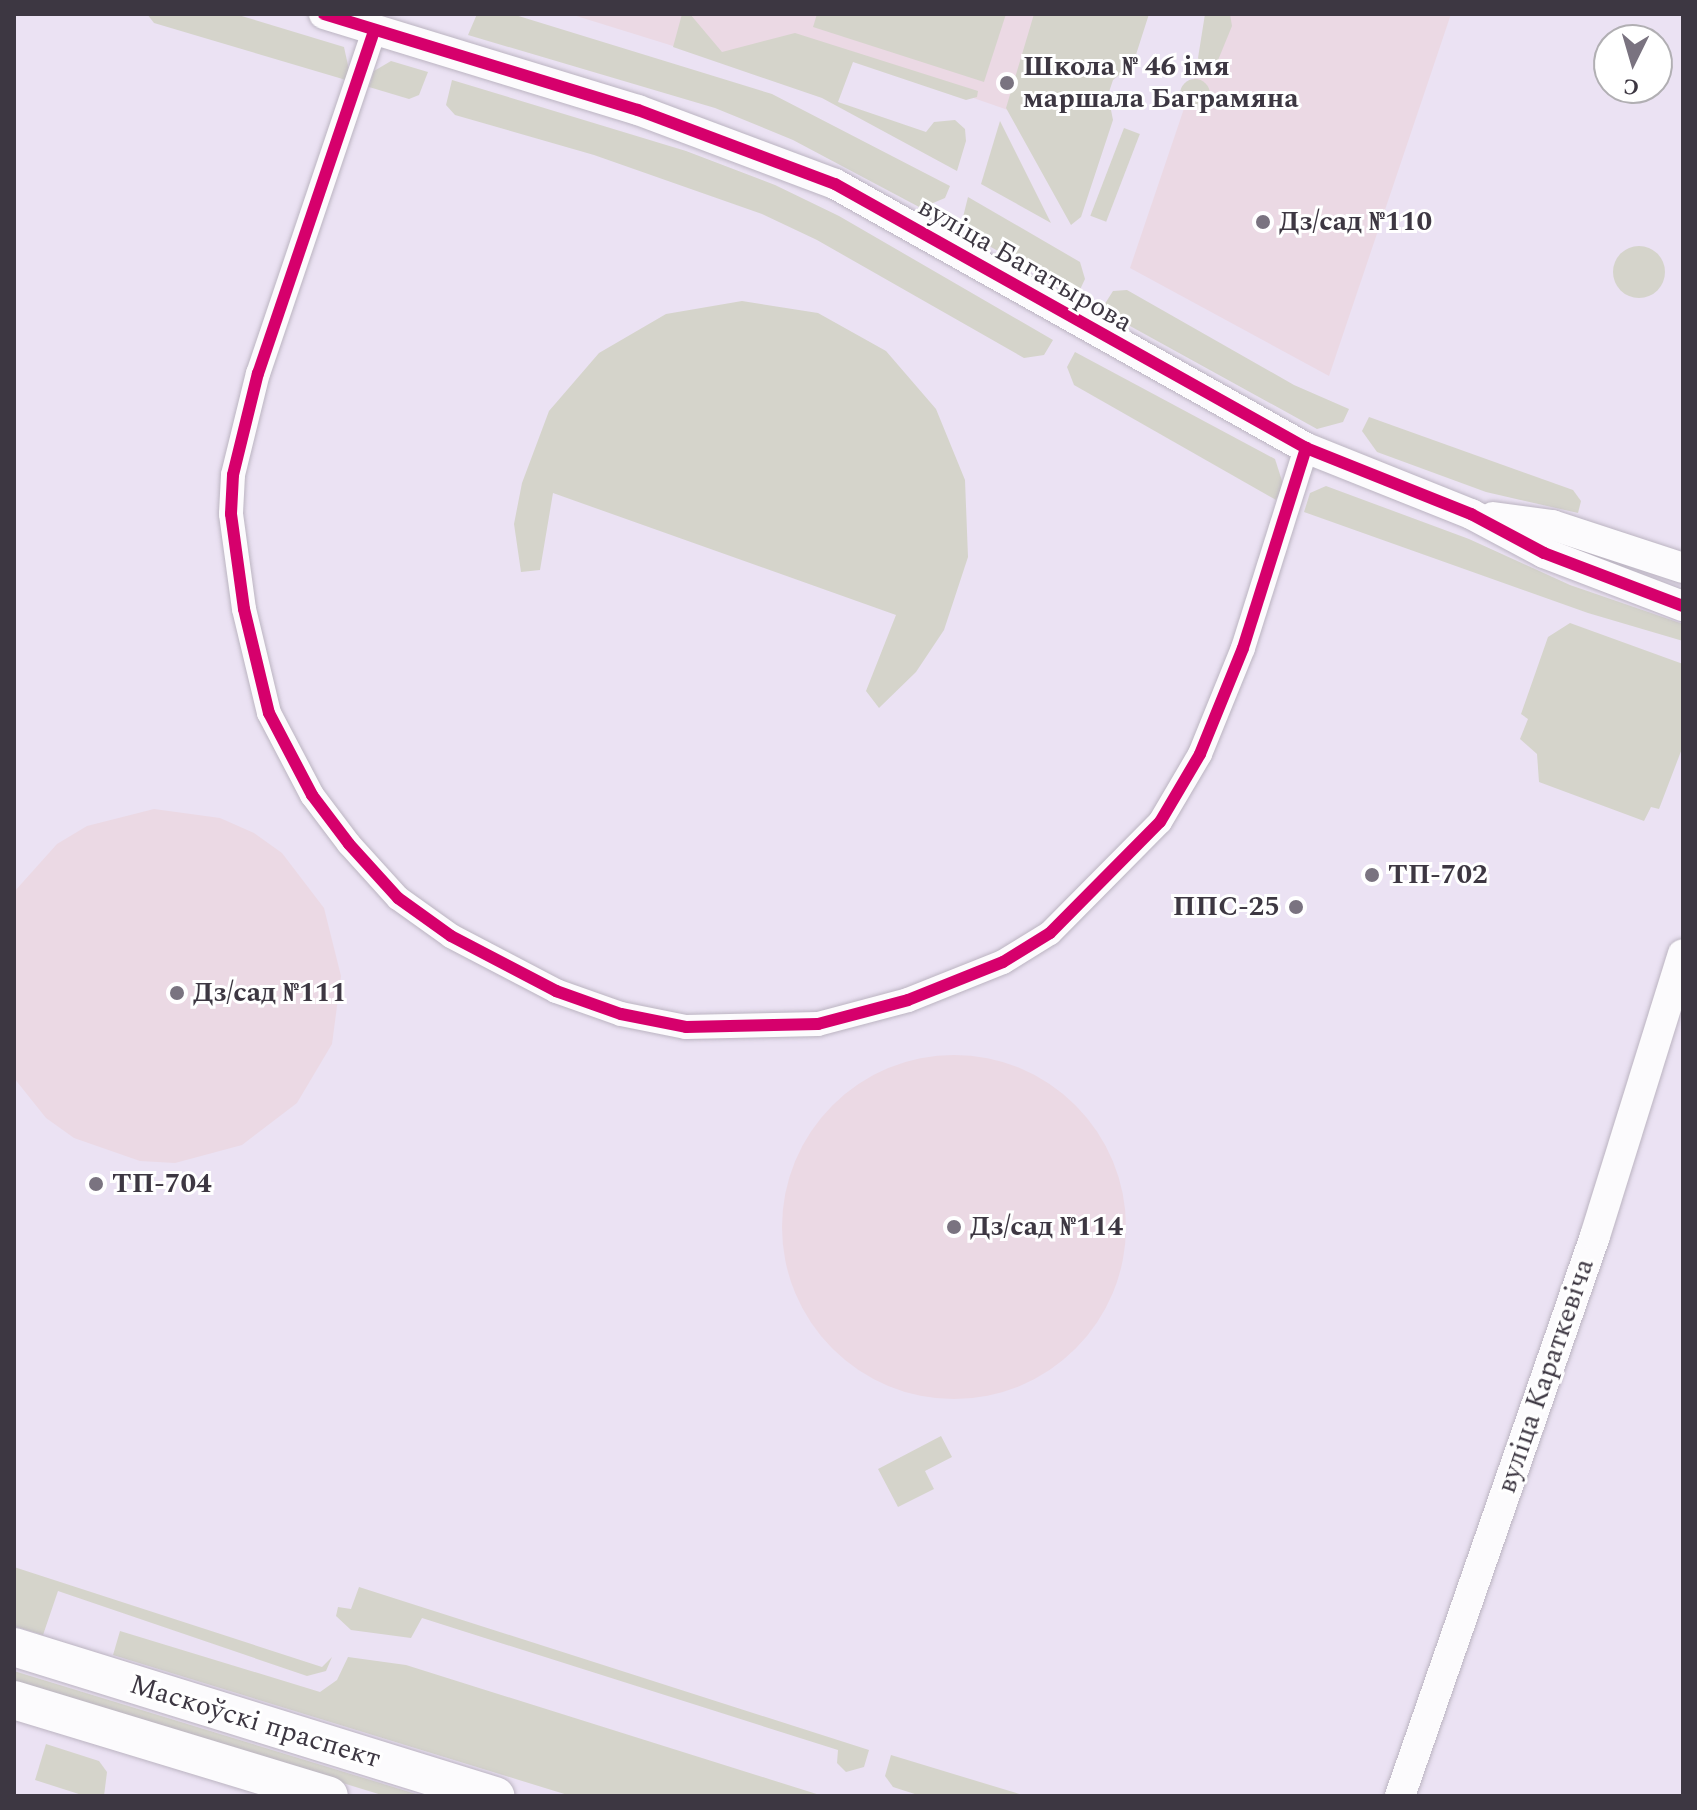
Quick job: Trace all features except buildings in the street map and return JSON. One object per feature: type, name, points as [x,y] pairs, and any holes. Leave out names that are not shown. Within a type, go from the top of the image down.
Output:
[{"type":"main road","name":"Маскоўскі праспект","points":[[14,1647],[495,1796]]},
{"type":"main road","name":"Маскоўскі праспект","points":[[14,1700],[329,1796]]},
{"type":"street","name":"вуліца Багатырова","points":[[324,14],[638,110],[835,184],[1306,448],[1471,514],[1544,553],[1683,606]]},
{"type":"street","points":[[374,31],[258,373],[233,475],[231,514],[244,609],[269,713],[312,795],[349,844],[398,898],[451,936],[556,991],[621,1014],[686,1027],[818,1024],[908,1000],[1003,962],[1050,933],[1160,822],[1200,754],[1243,648],[1306,448]]},
{"type":"street","name":"вуліца Багатырова","points":[[1471,514],[1552,525],[1683,568]]},
{"type":"street","name":"вуліца Караткевіча","points":[[1400,1796],[1595,1236],[1683,954]]},
{"type":"shaded area","points":[[147,14],[235,14],[344,47],[349,70],[346,80],[154,23]]},
{"type":"shaded area","points":[[477,14],[512,14],[772,94],[950,186],[945,198],[921,208],[793,140],[715,108],[468,35]]},
{"type":"shaded area","name":"Школа № 46 імя маршала Баграмяна","points":[[570,14],[1103,14],[1065,130],[804,39],[731,64]]},
{"type":"shaded area","points":[[682,14],[690,14],[722,52],[795,33],[978,91],[977,97],[966,100],[853,62],[838,102],[926,132],[934,122],[955,120],[965,129],[966,141],[957,171],[822,98],[673,47]]},
{"type":"shaded area","points":[[817,14],[1006,14],[984,82],[813,27]]},
{"type":"shaded area","points":[[1034,14],[1149,14],[1133,64],[1113,80],[1108,95],[1113,120],[1081,217],[1071,225],[1006,108]]},
{"type":"shaded area","points":[[1205,14],[1230,14],[1232,26],[1214,70],[1204,69],[1198,58]]},
{"type":"shaded area","name":"Дз/сад №110","points":[[1216,14],[1451,14],[1329,376],[1130,268]]},
{"type":"shaded area","points":[[391,61],[428,72],[419,95],[409,99],[369,87],[374,71]]},
{"type":"shaded area","points":[[1195,79],[1206,83],[1210,94],[1206,105],[1195,109],[1184,105],[1180,94],[1184,83]]},
{"type":"shaded area","points":[[452,80],[686,151],[775,185],[839,216],[1053,340],[1044,355],[1024,358],[817,240],[762,214],[594,155],[455,115],[446,105]]},
{"type":"shaded area","points":[[1000,121],[1051,223],[981,184]]},
{"type":"shaded area","points":[[1124,128],[1140,134],[1106,222],[1090,216]]},
{"type":"shaded area","points":[[968,197],[1080,262],[1085,279],[1077,296],[968,234],[962,221]]},
{"type":"shaded area","points":[[1639,246],[1657,254],[1665,272],[1657,290],[1639,298],[1621,290],[1613,272],[1621,254]]},
{"type":"shaded area","points":[[1127,290],[1294,385],[1349,409],[1343,422],[1317,429],[1101,310],[1113,291]]},
{"type":"shaded area","points":[[742,301],[818,313],[886,351],[936,409],[965,480],[968,557],[944,630],[916,672],[879,708],[866,691],[896,615],[553,493],[540,570],[521,572],[514,524],[522,483],[549,411],[599,353],[666,314]]},
{"type":"shaded area","points":[[1075,352],[1275,459],[1284,487],[1276,500],[1074,385],[1067,367]]},
{"type":"shaded area","points":[[1369,417],[1573,490],[1581,501],[1578,513],[1486,492],[1377,452],[1362,431]]},
{"type":"shaded area","points":[[1326,486],[1469,539],[1570,585],[1683,624],[1683,641],[1588,613],[1304,512],[1310,493]]},
{"type":"shaded area","points":[[1570,623],[1683,664],[1683,746],[1659,809],[1651,807],[1644,821],[1539,782],[1537,754],[1520,739],[1528,719],[1521,714],[1548,637]]},
{"type":"shaded area","name":"Дз/сад №111","points":[[154,809],[220,818],[254,833],[282,853],[324,908],[341,976],[332,1044],[297,1103],[242,1145],[175,1163],[140,1161],[74,1138],[46,1118],[14,1078],[14,892],[57,844],[87,826]]},
{"type":"shaded area","name":"Дз/сад №114","points":[[954,1055],[988,1058],[1020,1068],[1050,1084],[1076,1105],[1097,1131],[1113,1161],[1123,1193],[1126,1227],[1123,1261],[1113,1293],[1097,1323],[1076,1349],[1050,1370],[1020,1386],[988,1396],[954,1399],[920,1396],[888,1386],[858,1370],[832,1349],[811,1323],[795,1293],[785,1261],[782,1227],[785,1193],[795,1161],[811,1131],[832,1105],[858,1084],[888,1068],[920,1058]]},
{"type":"shaded area","points":[[941,1436],[952,1457],[925,1471],[934,1489],[898,1507],[878,1469]]},
{"type":"shaded area","points":[[14,1567],[322,1667],[332,1657],[326,1671],[307,1676],[58,1591],[43,1635],[14,1626]]},
{"type":"shaded area","points":[[359,1587],[869,1750],[864,1767],[846,1772],[837,1763],[838,1750],[422,1618],[411,1638],[351,1630],[336,1616],[338,1607],[351,1609]]},
{"type":"shaded area","points":[[120,1631],[320,1692],[337,1680],[348,1657],[406,1665],[823,1796],[571,1796],[113,1655]]},
{"type":"shaded area","points":[[14,1671],[418,1794],[385,1796],[14,1683]]},
{"type":"shaded area","points":[[46,1744],[99,1761],[107,1772],[104,1796],[85,1796],[35,1780]]},
{"type":"shaded area","points":[[891,1755],[1026,1796],[921,1796],[893,1787],[885,1776]]},
{"type":"cycle path","points":[[324,14],[638,110],[835,184],[1306,448],[1471,514],[1544,553],[1683,606]]},
{"type":"cycle path","points":[[374,31],[258,373],[233,475],[231,514],[244,609],[269,713],[312,795],[349,844],[398,898],[451,936],[556,991],[621,1014],[686,1027],[818,1024],[908,1000],[1003,962],[1050,933],[1160,822],[1200,754],[1243,648],[1306,448]]},
{"type":"place","name":"Школа № 46 імя маршала Баграмяна","points":[[1007,83]]},
{"type":"place","name":"Дз/сад №110","points":[[1263,222]]},
{"type":"place","name":"ТП-702","points":[[1372,875]]},
{"type":"place","name":"ППС-25","points":[[1296,907]]},
{"type":"place","name":"Дз/сад №111","points":[[177,993]]},
{"type":"place","name":"ТП-704","points":[[96,1184]]},
{"type":"place","name":"Дз/сад №114","points":[[954,1227]]}]
